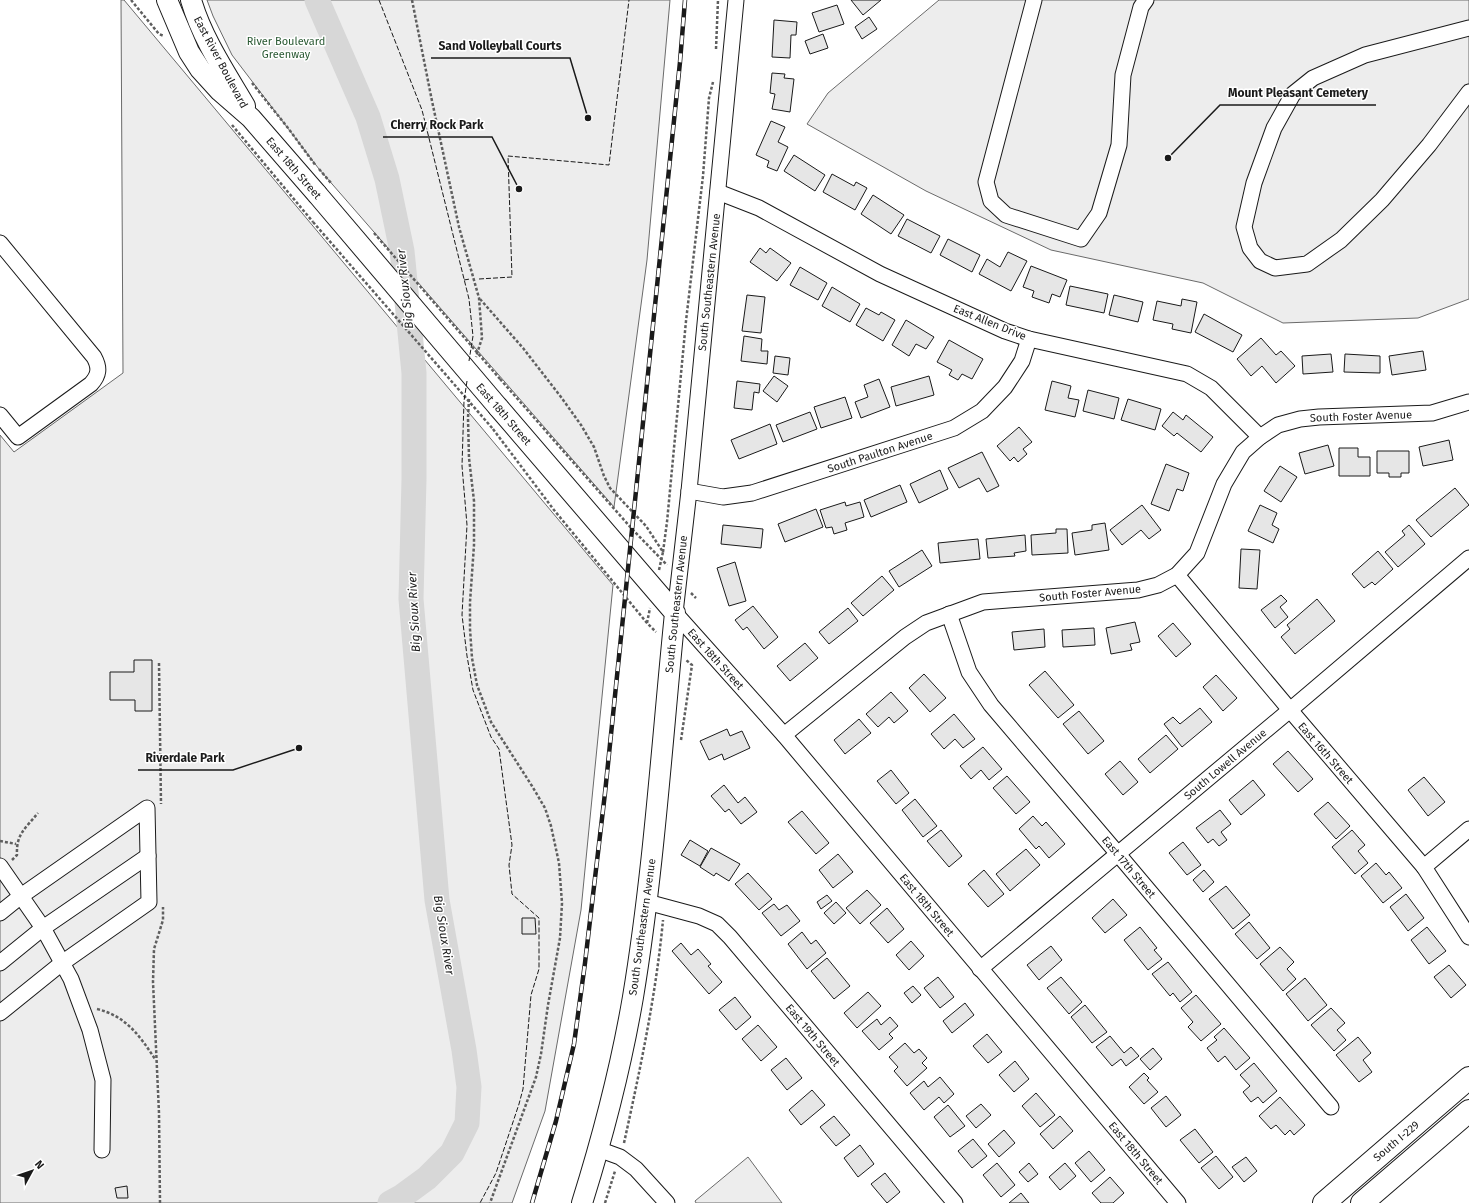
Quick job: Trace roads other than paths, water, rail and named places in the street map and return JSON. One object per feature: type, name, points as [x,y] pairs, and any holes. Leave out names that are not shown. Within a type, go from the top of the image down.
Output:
[{"type":"highway","name":"South I-229","points":[[1324,1203],[1469,1078]]},
{"type":"highway","points":[[1362,1203],[1469,1111]]},
{"type":"main road","name":"East River Boulevard","points":[[166,0],[189,52],[200,69],[220,91],[252,118]]},
{"type":"main road","name":"East River Boulevard","points":[[191,0],[210,44],[252,118]]},
{"type":"main road","name":"East 18th Street","points":[[252,118],[326,191],[498,407],[675,612]]},
{"type":"main road","name":"South Southeastern Avenue","points":[[582,1203],[617,1079],[633,998],[647,902],[675,612]]},
{"type":"street","name":"South Southeastern Avenue","points":[[675,612],[689,491],[736,0]]},
{"type":"street","points":[[1034,0],[986,182],[991,201],[1006,215],[1081,239],[1099,213],[1119,145],[1123,75],[1141,7],[1146,0]]},
{"type":"street","points":[[1469,28],[1365,55],[1313,78],[1293,94],[1274,128],[1254,183],[1244,227],[1250,248],[1260,261],[1275,268],[1307,264],[1341,240],[1382,200],[1429,145],[1469,92]]},
{"type":"street","name":"East Allen Drive","points":[[718,192],[759,208],[880,274],[1005,331],[1029,338],[1187,374],[1211,388],[1260,437]]},
{"type":"street","points":[[0,243],[94,357],[98,365],[97,377],[91,384],[18,437],[0,414]]},
{"type":"street","name":"South Paulton Avenue","points":[[689,491],[723,497],[752,493],[954,428],[982,411],[1005,388],[1022,361],[1029,338]]},
{"type":"street","name":"South Foster Avenue","points":[[784,735],[905,637],[926,623],[983,602],[1138,590],[1158,584],[1177,575],[1198,553],[1224,484],[1243,452],[1260,437],[1278,425],[1300,419],[1319,417],[1432,413],[1469,402]]},
{"type":"street","name":"South Lowell Avenue","points":[[980,969],[1469,558]]},
{"type":"street","name":"East 16th Street","points":[[1177,575],[1424,867],[1469,937]]},
{"type":"street","name":"East 18th Street","points":[[675,612],[784,735],[1178,1203]]},
{"type":"street","name":"East 17th Street","points":[[949,614],[969,672],[990,705],[1118,854],[1331,1107]]},
{"type":"street","points":[[0,913],[21,896],[147,808],[149,902],[62,963],[0,1013]]},
{"type":"street","points":[[1424,867],[1469,829]]},
{"type":"street","points":[[0,963],[43,928],[148,856]]},
{"type":"street","points":[[2,867],[43,928],[71,979],[90,1030],[103,1080],[102,1150]]},
{"type":"street","name":"East 19th Street","points":[[647,902],[699,916],[717,924],[730,937],[955,1203]]},
{"type":"street","points":[[598,1148],[620,1157],[636,1169],[667,1203]]},
{"type":"waterway","name":"Big Sioux River","points":[[317,0],[368,117],[387,179],[402,251],[414,373],[414,479],[411,599],[437,900],[464,1050],[469,1087],[467,1123],[452,1153],[427,1178],[390,1203]]},
{"type":"railway","points":[[532,1203],[556,1121],[574,1044],[585,963],[605,793],[680,62],[685,0]]},
{"type":"place","name":"Sand Volleyball Courts","points":[[588,118]]},
{"type":"place","name":"Mount Pleasant Cemetery","points":[[1168,158]]},
{"type":"place","name":"Cherry Rock Park","points":[[519,189]]},
{"type":"place","name":"Riverdale Park","points":[[299,748]]},
{"type":"park label","name":"River Boulevard Greenway","points":[[286,47]]}]
